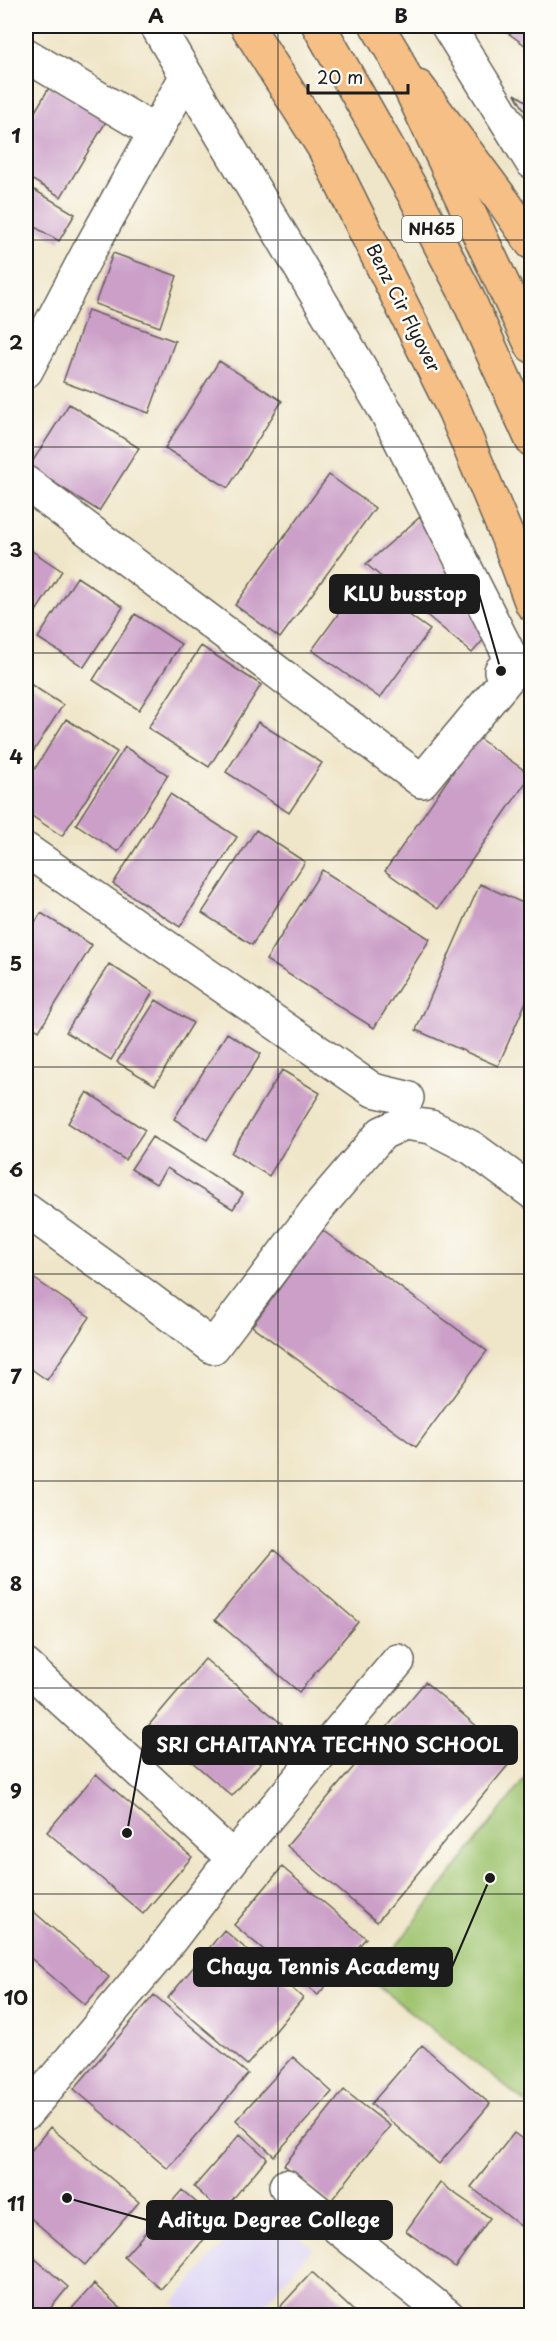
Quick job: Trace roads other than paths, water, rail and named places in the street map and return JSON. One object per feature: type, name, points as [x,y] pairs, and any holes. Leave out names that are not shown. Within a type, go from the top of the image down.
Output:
[{"type":"main road","name":"Benz Cir Flyover","points":[[247,26],[324,148],[455,412],[507,536],[531,604]]},
{"type":"main road","name":"NH65","points":[[319,26],[414,194],[465,292],[531,440]]},
{"type":"main road","name":"NH65","points":[[377,26],[394,54],[531,346]]},
{"type":"main road","points":[[394,54],[503,201],[531,243]]},
{"type":"street","points":[[26,483],[422,782],[508,670],[388,415],[157,26]]},
{"type":"street","points":[[448,26],[531,162]]},
{"type":"street","points":[[26,55],[155,132]]},
{"type":"street","points":[[26,371],[88,253],[186,77]]},
{"type":"street","points":[[26,850],[373,1090],[407,1098]]},
{"type":"street","points":[[26,1210],[213,1347],[322,1203],[382,1133],[404,1123],[431,1126],[472,1148],[531,1192]]},
{"type":"street","points":[[26,2114],[157,1957],[233,1858],[398,1661]]},
{"type":"street","points":[[26,1666],[233,1858]]},
{"type":"street","points":[[286,2186],[448,2316]]},
{"type":"place","name":"KLU busstop","points":[[501,671]]},
{"type":"place","name":"SRI CHAITANYA TECHNO SCHOOL","points":[[127,1833]]},
{"type":"place","name":"Chaya Tennis Academy","points":[[490,1878]]},
{"type":"place","name":"Aditya Degree College","points":[[67,2198]]}]
